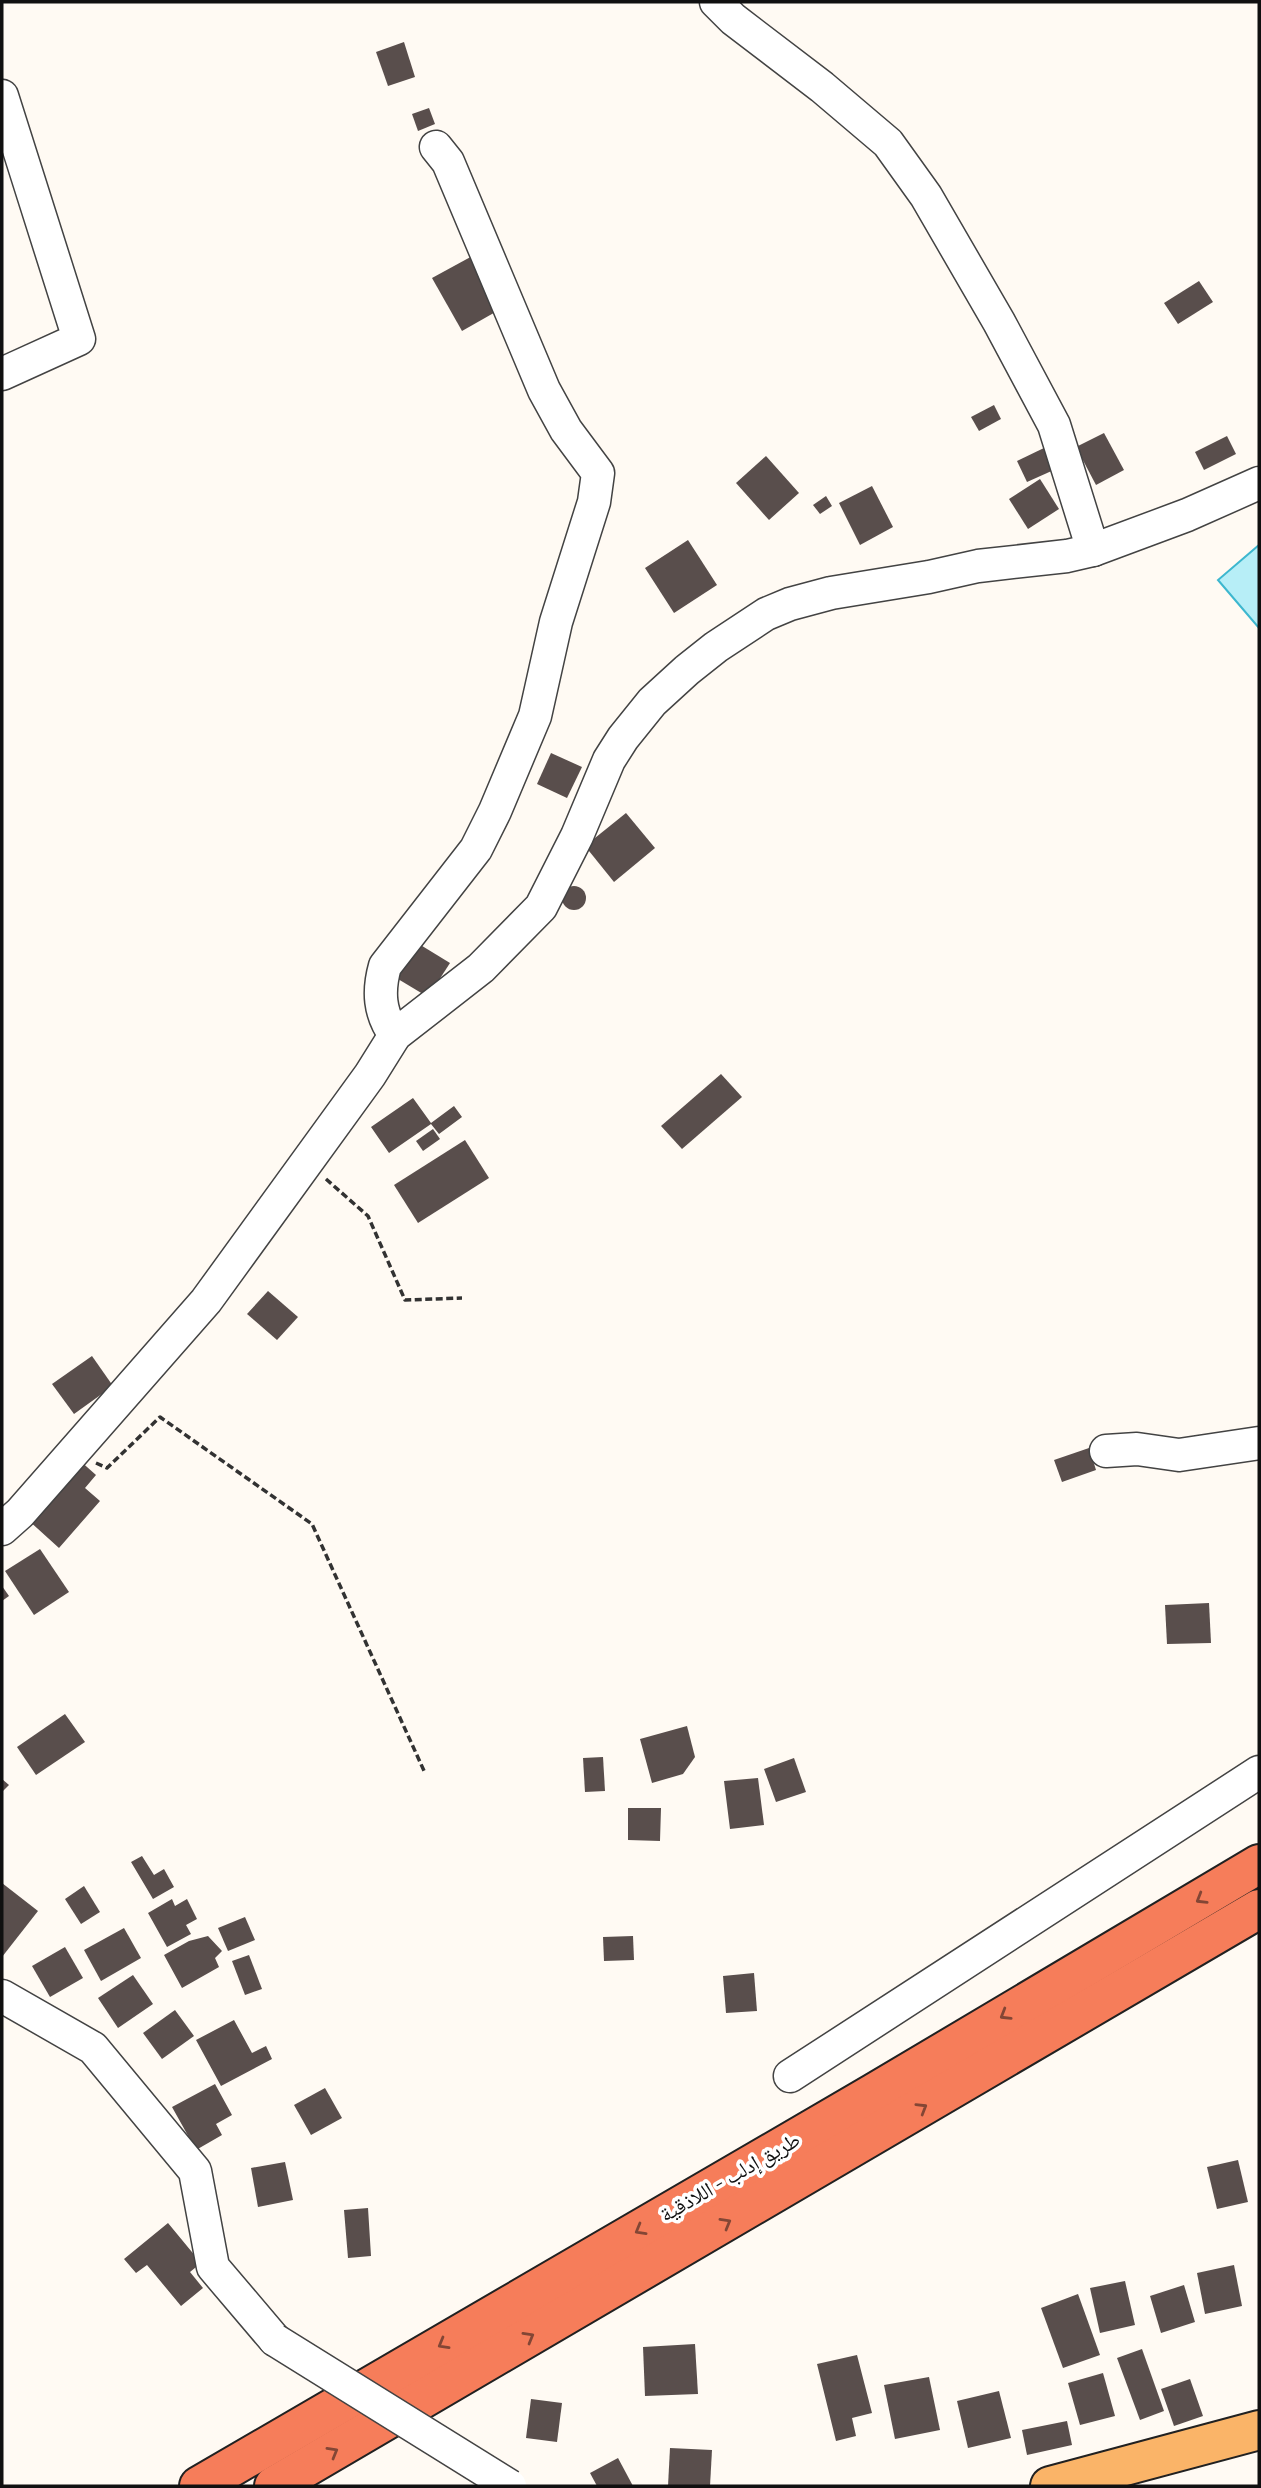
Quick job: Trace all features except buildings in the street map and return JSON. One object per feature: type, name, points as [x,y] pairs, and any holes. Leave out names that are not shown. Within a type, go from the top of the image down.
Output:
[{"type":"highway","name":"طريق إدلب - اللاذقية","points":[[199,2486],[885,2087],[1259,1864]]},
{"type":"highway","name":"طريق إدلب - اللاذقية","points":[[274,2486],[1259,1909]]},
{"type":"main road","points":[[1050,2486],[1259,2430]]},
{"type":"street","points":[[716,2],[733,19],[822,87],[888,143],[926,196],[999,322],[1054,425],[1093,550]]},
{"type":"street","points":[[2,96],[79,339],[2,374]]},
{"type":"street","points":[[395,1035],[387,1024],[381,1006],[380,984],[385,966],[476,849],[506,787],[535,716],[556,622],[594,502],[598,472],[566,430],[544,390],[453,173],[436,147]]},
{"type":"street","points":[[2,1529],[20,1513],[206,1301],[370,1074],[395,1035],[481,968],[541,907],[577,836],[609,760],[623,738],[652,702],[716,646],[766,614],[790,604],[831,593],[978,566],[1067,556],[1093,550],[1259,483]]},
{"type":"street","points":[[1106,1451],[1136,1449],[1179,1455],[1259,1443]]},
{"type":"street","points":[[790,2076],[1259,1772]]},
{"type":"street","points":[[2,1996],[93,2048],[195,2171],[213,2267],[275,2340],[510,2486]]},
{"type":"path","points":[[308,1161],[368,1216],[405,1300],[462,1298]]},
{"type":"path","points":[[72,1453],[107,1468],[160,1417],[312,1524],[425,1773]]},
{"type":"water","points":[[1259,545],[1259,628],[1218,580]]}]
